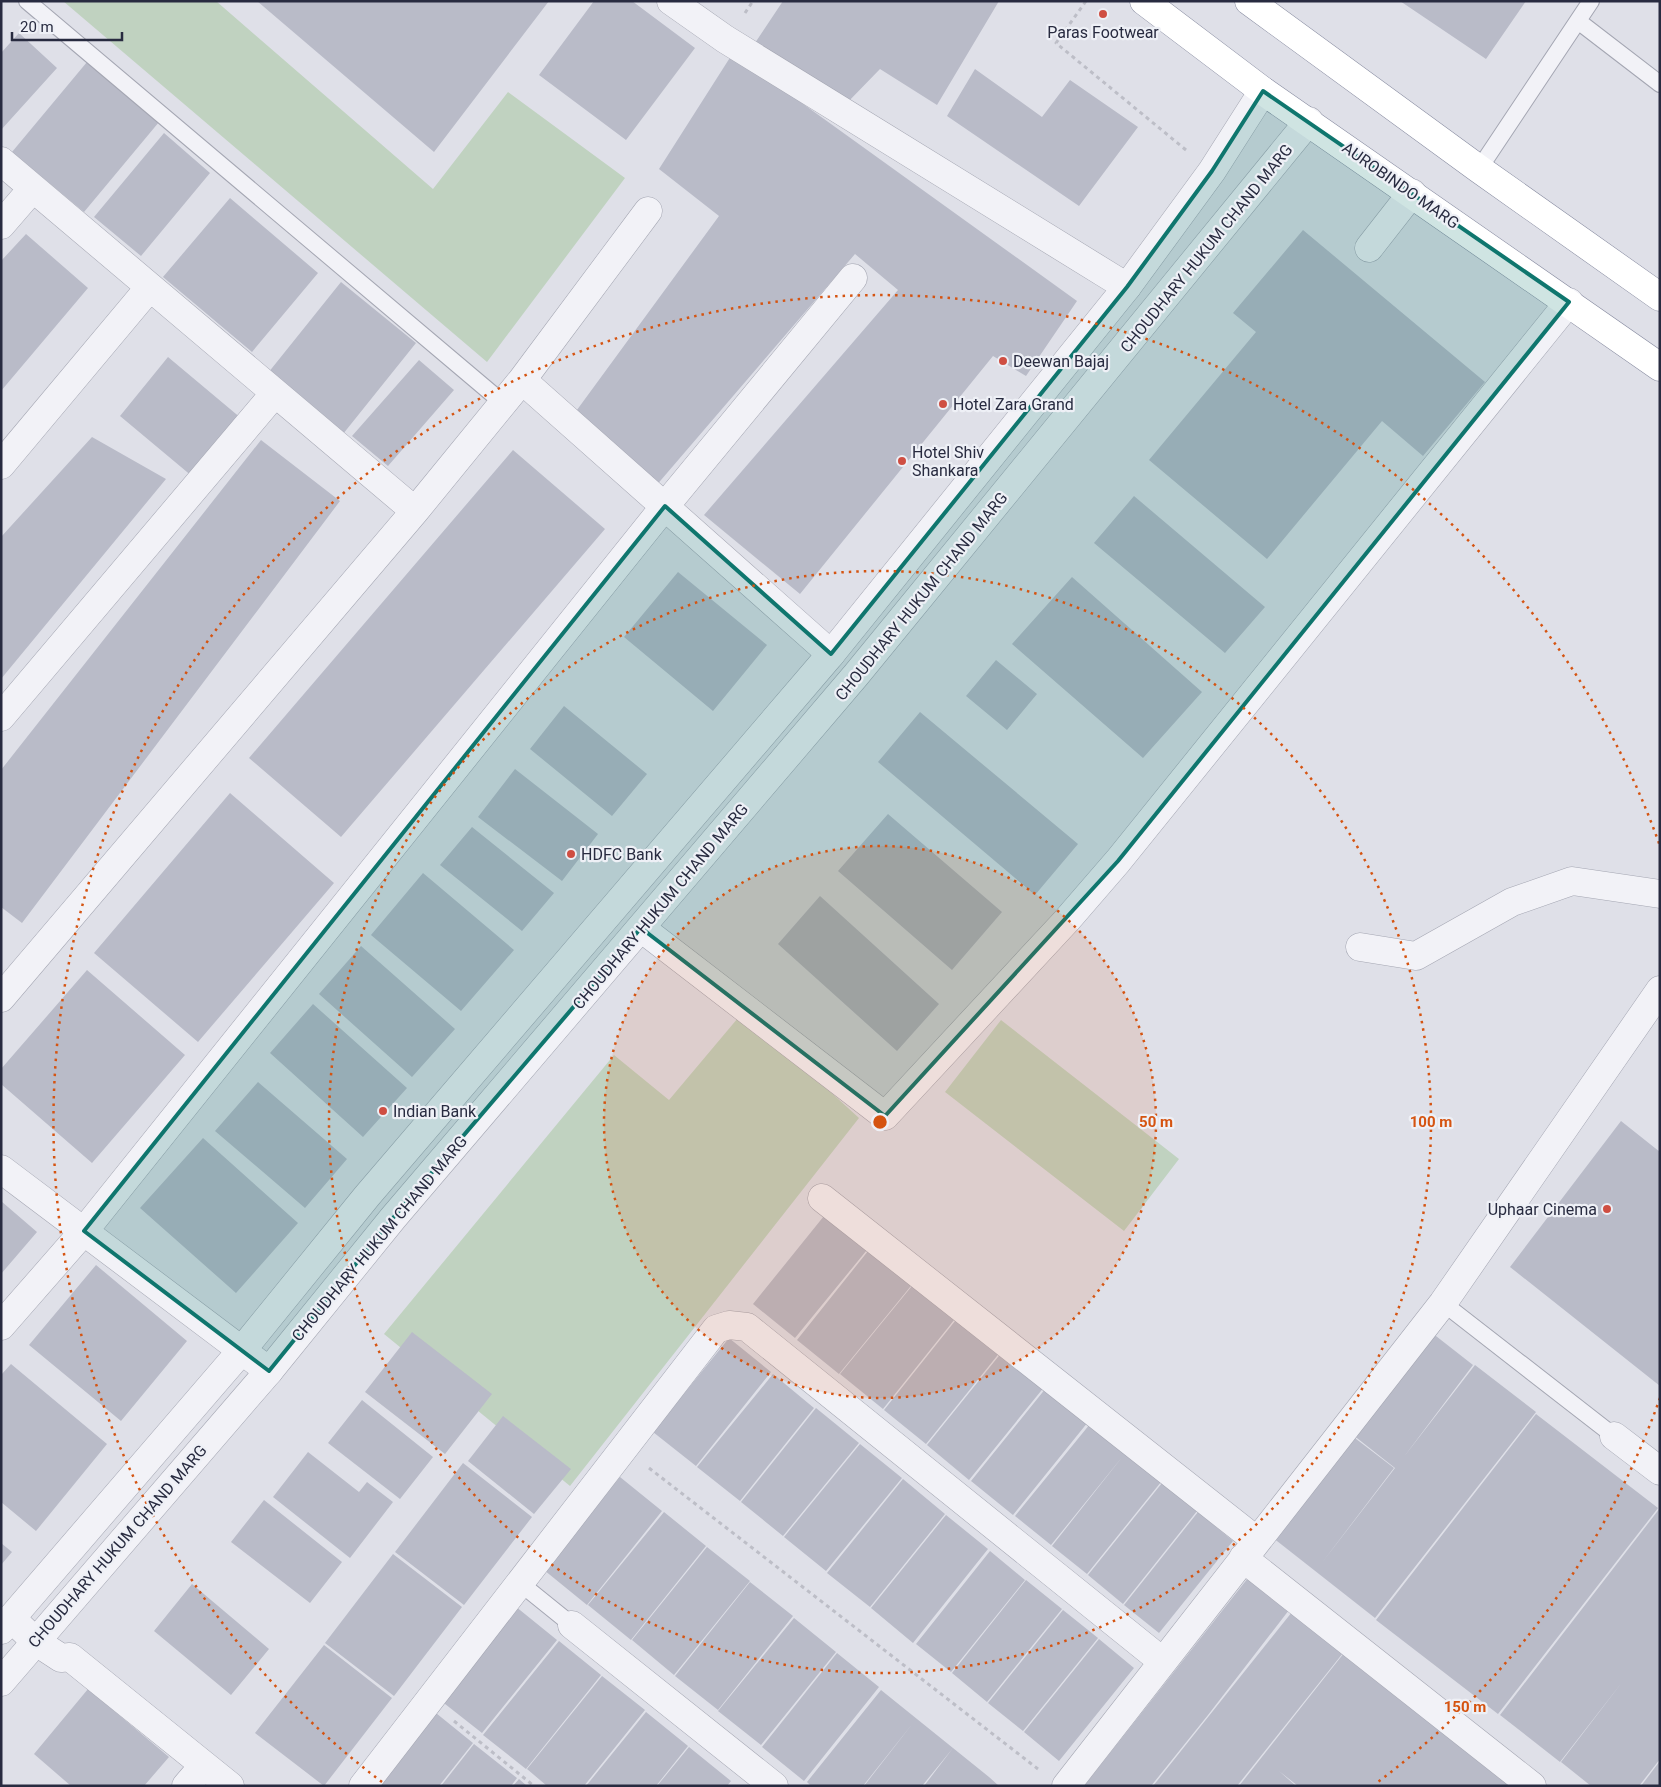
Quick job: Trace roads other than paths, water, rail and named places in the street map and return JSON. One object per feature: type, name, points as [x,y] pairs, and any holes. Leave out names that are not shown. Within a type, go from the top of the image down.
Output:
[{"type":"highway","name":"AUROBINDO MARG","points":[[1144,1],[1263,91],[1309,121],[1660,366]]},
{"type":"highway","points":[[1249,1],[1479,169],[1660,297]]},
{"type":"street","points":[[671,1],[725,39],[1127,286]]},
{"type":"street","name":"CHOUDHARY HUKUM CHAND MARG","points":[[11,1618],[242,1350],[374,1189],[831,654],[1127,286],[1212,171],[1263,91]]},
{"type":"street","name":"CHOUDHARY HUKUM CHAND MARG","points":[[1,1682],[269,1371],[393,1218],[856,675],[1309,121]]},
{"type":"street","points":[[1,161],[415,511]]},
{"type":"street","points":[[1,225],[33,188]]},
{"type":"street","points":[[1369,248],[1412,193]]},
{"type":"street","points":[[1,998],[415,511],[522,380],[648,211]]},
{"type":"street","points":[[1,1326],[84,1231],[665,506],[853,278]]},
{"type":"street","points":[[1,465],[150,287]]},
{"type":"street","points":[[641,928],[885,1116],[1118,861],[1569,302]]},
{"type":"street","points":[[522,380],[831,654]]},
{"type":"street","points":[[1,717],[275,393]]},
{"type":"street","points":[[1360,947],[1416,956],[1512,902],[1572,881],[1660,894]]},
{"type":"street","points":[[1055,1780],[1162,1661],[1443,1303],[1660,990]]},
{"type":"street","points":[[1,1169],[269,1371]]},
{"type":"street","points":[[822,1198],[1250,1549],[1532,1786]]},
{"type":"street","points":[[363,1786],[716,1329],[729,1325],[747,1327],[1162,1661]]},
{"type":"street","points":[[1614,1436],[1660,1471]]},
{"type":"street","points":[[11,1618],[73,1646],[70,1656],[230,1786]]},
{"type":"street","points":[[572,1625],[774,1786]]},
{"type":"street","points":[[186,1786],[204,1765]]},
{"type":"lane","points":[[27,1],[503,403]]},
{"type":"lane","points":[[1479,169],[1591,1]]},
{"type":"lane","points":[[1578,22],[1660,84]]},
{"type":"lane","points":[[1443,1303],[1614,1436]]},
{"type":"lane","points":[[520,1583],[572,1625]]},
{"type":"place","name":"Paras Footwear","points":[[1103,14]]},
{"type":"place","name":"Deewan Bajaj","points":[[1003,361]]},
{"type":"place","name":"Hotel Zara Grand","points":[[943,404]]},
{"type":"place","name":"Hotel Shiv Shankara","points":[[902,461]]},
{"type":"place","name":"HDFC Bank","points":[[571,854]]},
{"type":"place","name":"Indian Bank","points":[[383,1111]]},
{"type":"place","name":"Uphaar Cinema","points":[[1607,1209]]}]
